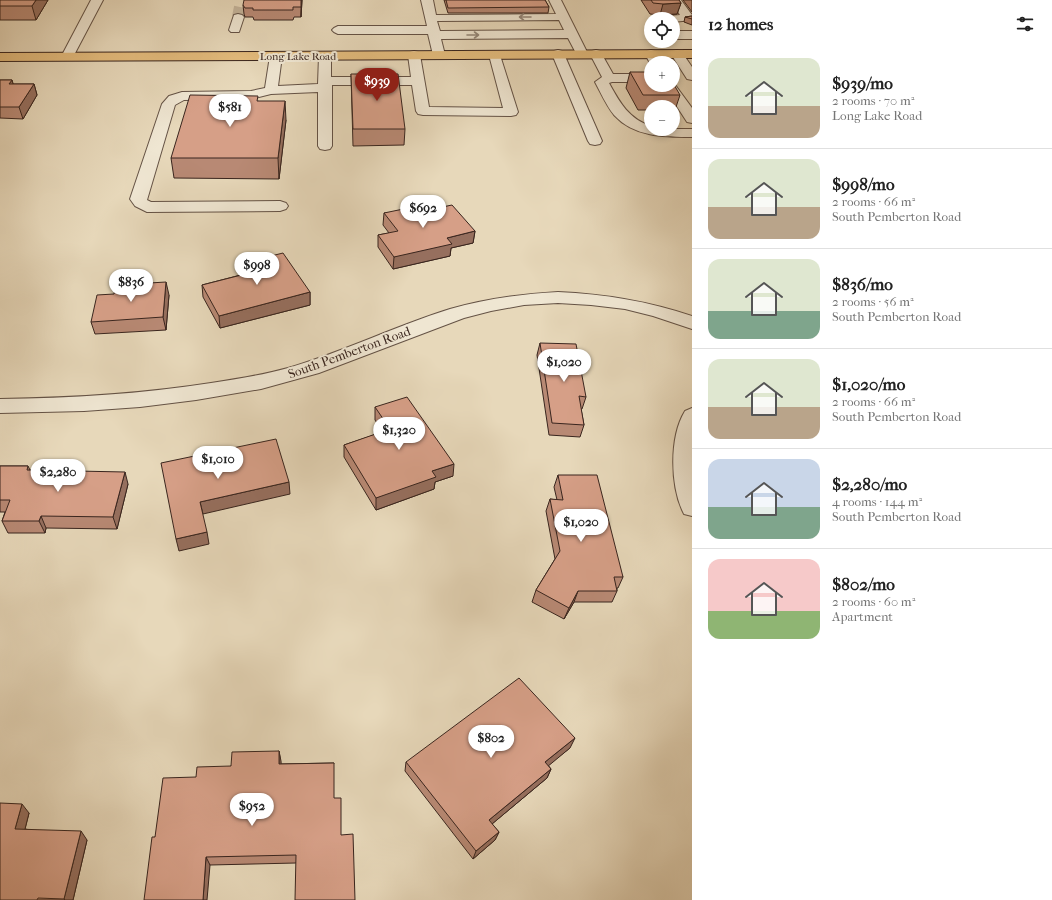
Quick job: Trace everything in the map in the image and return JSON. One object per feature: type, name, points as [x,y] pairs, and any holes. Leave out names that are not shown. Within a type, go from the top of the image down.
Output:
[{"type":"main road","name":"Long Lake Road","points":[[0,57],[589,54],[644,57]]},
{"type":"main road","name":"Long Lake Road","points":[[670,56],[685,54]]},
{"type":"street","points":[[67,57],[97,0]]},
{"type":"street","points":[[427,0],[439,55]]},
{"type":"street","points":[[555,0],[572,34],[609,78]]},
{"type":"street","points":[[690,18],[676,1],[692,1]]},
{"type":"street","points":[[235,30],[238,17]]},
{"type":"street","points":[[431,18],[564,17]]},
{"type":"street","points":[[680,18],[690,18]]},
{"type":"street","points":[[338,30],[572,34]]},
{"type":"street","points":[[680,35],[692,35]]},
{"type":"street","points":[[558,54],[595,141]]},
{"type":"street","points":[[685,54],[692,76]]},
{"type":"street","points":[[414,55],[423,111],[511,112],[495,55]]},
{"type":"street","points":[[272,90],[276,56]]},
{"type":"street","points":[[325,56],[325,146]]},
{"type":"street","points":[[644,78],[609,78],[602,82],[618,111],[630,123],[655,133],[692,133]]},
{"type":"street","points":[[280,206],[147,207],[141,203],[138,199],[169,104],[174,99],[182,96],[251,95],[272,90],[326,85],[418,81]]},
{"type":"street","points":[[675,92],[692,119]]},
{"type":"street","name":"South Pemberton Road","points":[[0,406],[98,404],[150,399],[271,380],[315,367],[448,316],[491,304],[533,298],[606,300],[652,309],[692,323]]},
{"type":"street","points":[[692,416],[686,432],[684,459],[692,507]]},
{"type":"building","points":[[0,0],[36,0],[32,6],[0,6]]},
{"type":"building","points":[[244,0],[301,0],[301,7],[293,7],[293,10],[253,10],[253,8],[245,8],[243,5]]},
{"type":"building","points":[[446,0],[545,0],[549,7],[448,8]]},
{"type":"building","points":[[651,0],[679,0],[681,3],[653,3]]},
{"type":"building","points":[[692,16],[692,19],[685,17]]},
{"type":"building","points":[[630,72],[644,72],[644,92],[678,92],[680,95],[643,95]]},
{"type":"building","points":[[351,74],[398,74],[405,129],[353,129]]},
{"type":"building","points":[[0,80],[12,80],[9,84],[34,84],[19,107],[0,107]]},
{"type":"building","points":[[190,95],[258,96],[257,101],[285,101],[278,158],[171,158]]},
{"type":"building","points":[[452,205],[475,231],[447,238],[452,244],[394,257],[378,235],[398,231],[384,213],[418,206],[423,211]]},
{"type":"building","points":[[283,253],[310,292],[219,316],[202,285],[261,270],[255,260]]},
{"type":"building","points":[[166,282],[163,317],[91,322],[97,295],[114,294],[116,285]]},
{"type":"building","points":[[540,343],[576,344],[586,397],[579,396],[584,425],[552,423]]},
{"type":"building","points":[[407,397],[454,464],[432,471],[436,477],[376,498],[344,445],[390,429],[375,407]]},
{"type":"building","points":[[276,439],[289,482],[200,502],[207,532],[176,539],[161,463]]},
{"type":"building","points":[[0,466],[28,466],[27,470],[125,472],[113,517],[41,516],[39,521],[2,521],[10,500],[0,500]]},
{"type":"building","points":[[558,475],[597,475],[623,577],[614,577],[617,591],[578,591],[569,608],[536,590],[560,551],[550,499],[563,500]]},
{"type":"building","points":[[519,678],[575,738],[545,762],[551,769],[489,820],[499,832],[476,851],[406,762]]},
{"type":"building","points":[[279,751],[279,764],[334,763],[334,798],[341,798],[341,835],[353,834],[355,900],[295,900],[296,855],[206,857],[203,900],[144,900],[152,837],[155,837],[163,778],[196,777],[197,767],[231,766],[232,752]]},
{"type":"building","points":[[0,803],[22,804],[15,829],[81,831],[64,899],[38,898],[37,900],[0,900]]},
{"type":"tunnel","points":[[238,17],[240,7]]}]
